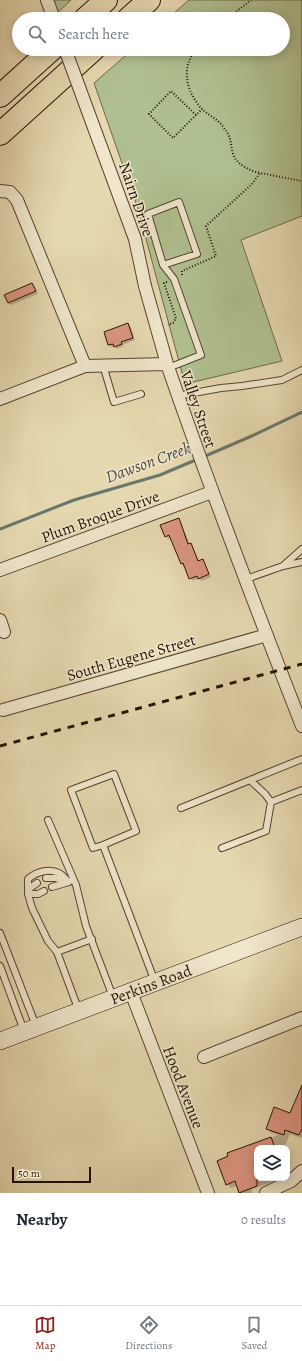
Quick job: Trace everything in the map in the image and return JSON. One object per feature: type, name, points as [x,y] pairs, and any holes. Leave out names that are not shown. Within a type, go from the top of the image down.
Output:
[{"type":"highway","points":[[93,12],[106,0]]},
{"type":"highway","points":[[136,12],[149,0]]},
{"type":"highway","points":[[0,96],[44,56]]},
{"type":"highway","points":[[0,134],[86,56]]},
{"type":"main road","name":"Perkins Road","points":[[0,1041],[302,927]]},
{"type":"street","points":[[47,0],[51,12]]},
{"type":"street","name":"Nairn Drive","points":[[68,56],[135,239],[167,366]]},
{"type":"street","points":[[0,191],[10,192],[17,200],[85,366],[0,399]]},
{"type":"street","name":"Valley Street","points":[[85,366],[167,366],[191,437],[302,726]]},
{"type":"street","name":"Plum Broque Drive","points":[[0,570],[212,491]]},
{"type":"street","points":[[0,620],[4,632]]},
{"type":"street","name":"South Eugene Street","points":[[2,710],[267,635]]},
{"type":"street","name":"Hood Avenue","points":[[131,992],[208,1193]]},
{"type":"street","points":[[204,1057],[302,1018]]},
{"type":"street","points":[[266,1193],[291,1181],[302,1171]]},
{"type":"street","points":[[286,1193],[299,1182],[302,1177]]},
{"type":"lane","points":[[163,265],[197,254],[179,202],[148,214],[163,265],[174,279],[201,355],[167,366]]},
{"type":"lane","points":[[103,366],[114,402],[141,394]]},
{"type":"lane","points":[[177,396],[220,388],[282,380],[302,370]]},
{"type":"lane","points":[[283,566],[302,549]]},
{"type":"lane","points":[[246,579],[283,566],[302,562]]},
{"type":"lane","points":[[181,808],[302,759]]},
{"type":"lane","points":[[114,774],[136,831],[103,845],[93,848],[71,790],[114,774]]},
{"type":"lane","points":[[222,848],[266,830],[271,802],[250,780]]},
{"type":"lane","points":[[271,802],[302,790]]},
{"type":"lane","points":[[48,820],[76,885],[86,926],[114,999]]},
{"type":"lane","points":[[103,845],[155,983]]},
{"type":"lane","points":[[69,882],[59,873],[48,870],[32,875],[28,879],[28,894],[32,908],[48,941],[57,952],[79,1012]]},
{"type":"lane","points":[[46,878],[54,878],[76,885]]},
{"type":"lane","points":[[52,887],[69,882]]},
{"type":"lane","points":[[28,894],[30,888],[36,883]]},
{"type":"lane","points":[[28,894],[38,894],[44,891]]},
{"type":"lane","points":[[0,933],[30,1030]]},
{"type":"lane","points":[[57,952],[92,939]]},
{"type":"lane","points":[[0,966],[30,1030]]},
{"type":"path","points":[[236,12],[251,0]]},
{"type":"path","points":[[192,56],[186,73],[190,93],[202,109],[222,124],[230,135],[234,156],[240,163],[252,171],[302,181]]},
{"type":"path","points":[[196,115],[171,91],[149,114],[173,138],[196,115],[202,109]]},
{"type":"path","points":[[167,325],[173,323],[176,318],[164,283],[182,275],[182,271],[216,256],[206,226],[252,184],[260,173]]},
{"type":"green space","points":[[47,0],[71,0],[58,12],[51,12]]},
{"type":"green space","points":[[189,0],[302,0],[302,216],[241,240],[282,361],[185,384],[138,209],[94,83],[125,56],[290,56],[290,12],[175,12]]},
{"type":"building","points":[[32,283],[36,291],[8,303],[4,295]]},
{"type":"building","points":[[128,323],[133,338],[121,342],[122,344],[114,347],[113,344],[108,345],[104,332]]},
{"type":"building","points":[[179,518],[188,544],[191,543],[198,561],[203,559],[209,574],[198,579],[197,576],[189,579],[169,535],[165,537],[160,525]]},
{"type":"building","points":[[302,1085],[302,1129],[299,1135],[285,1130],[284,1135],[266,1129],[274,1107],[290,1113]]},
{"type":"building","points":[[271,1137],[274,1145],[254,1145],[254,1181],[257,1181],[257,1186],[239,1193],[235,1181],[226,1185],[217,1161],[228,1156],[227,1153]]},
{"type":"waterway","name":"Dawson Creek","points":[[203,457],[302,412]]},
{"type":"waterway","name":"Dawson Creek","points":[[0,529],[74,500],[160,475],[198,459]]},
{"type":"railway","points":[[0,746],[302,664]]}]
